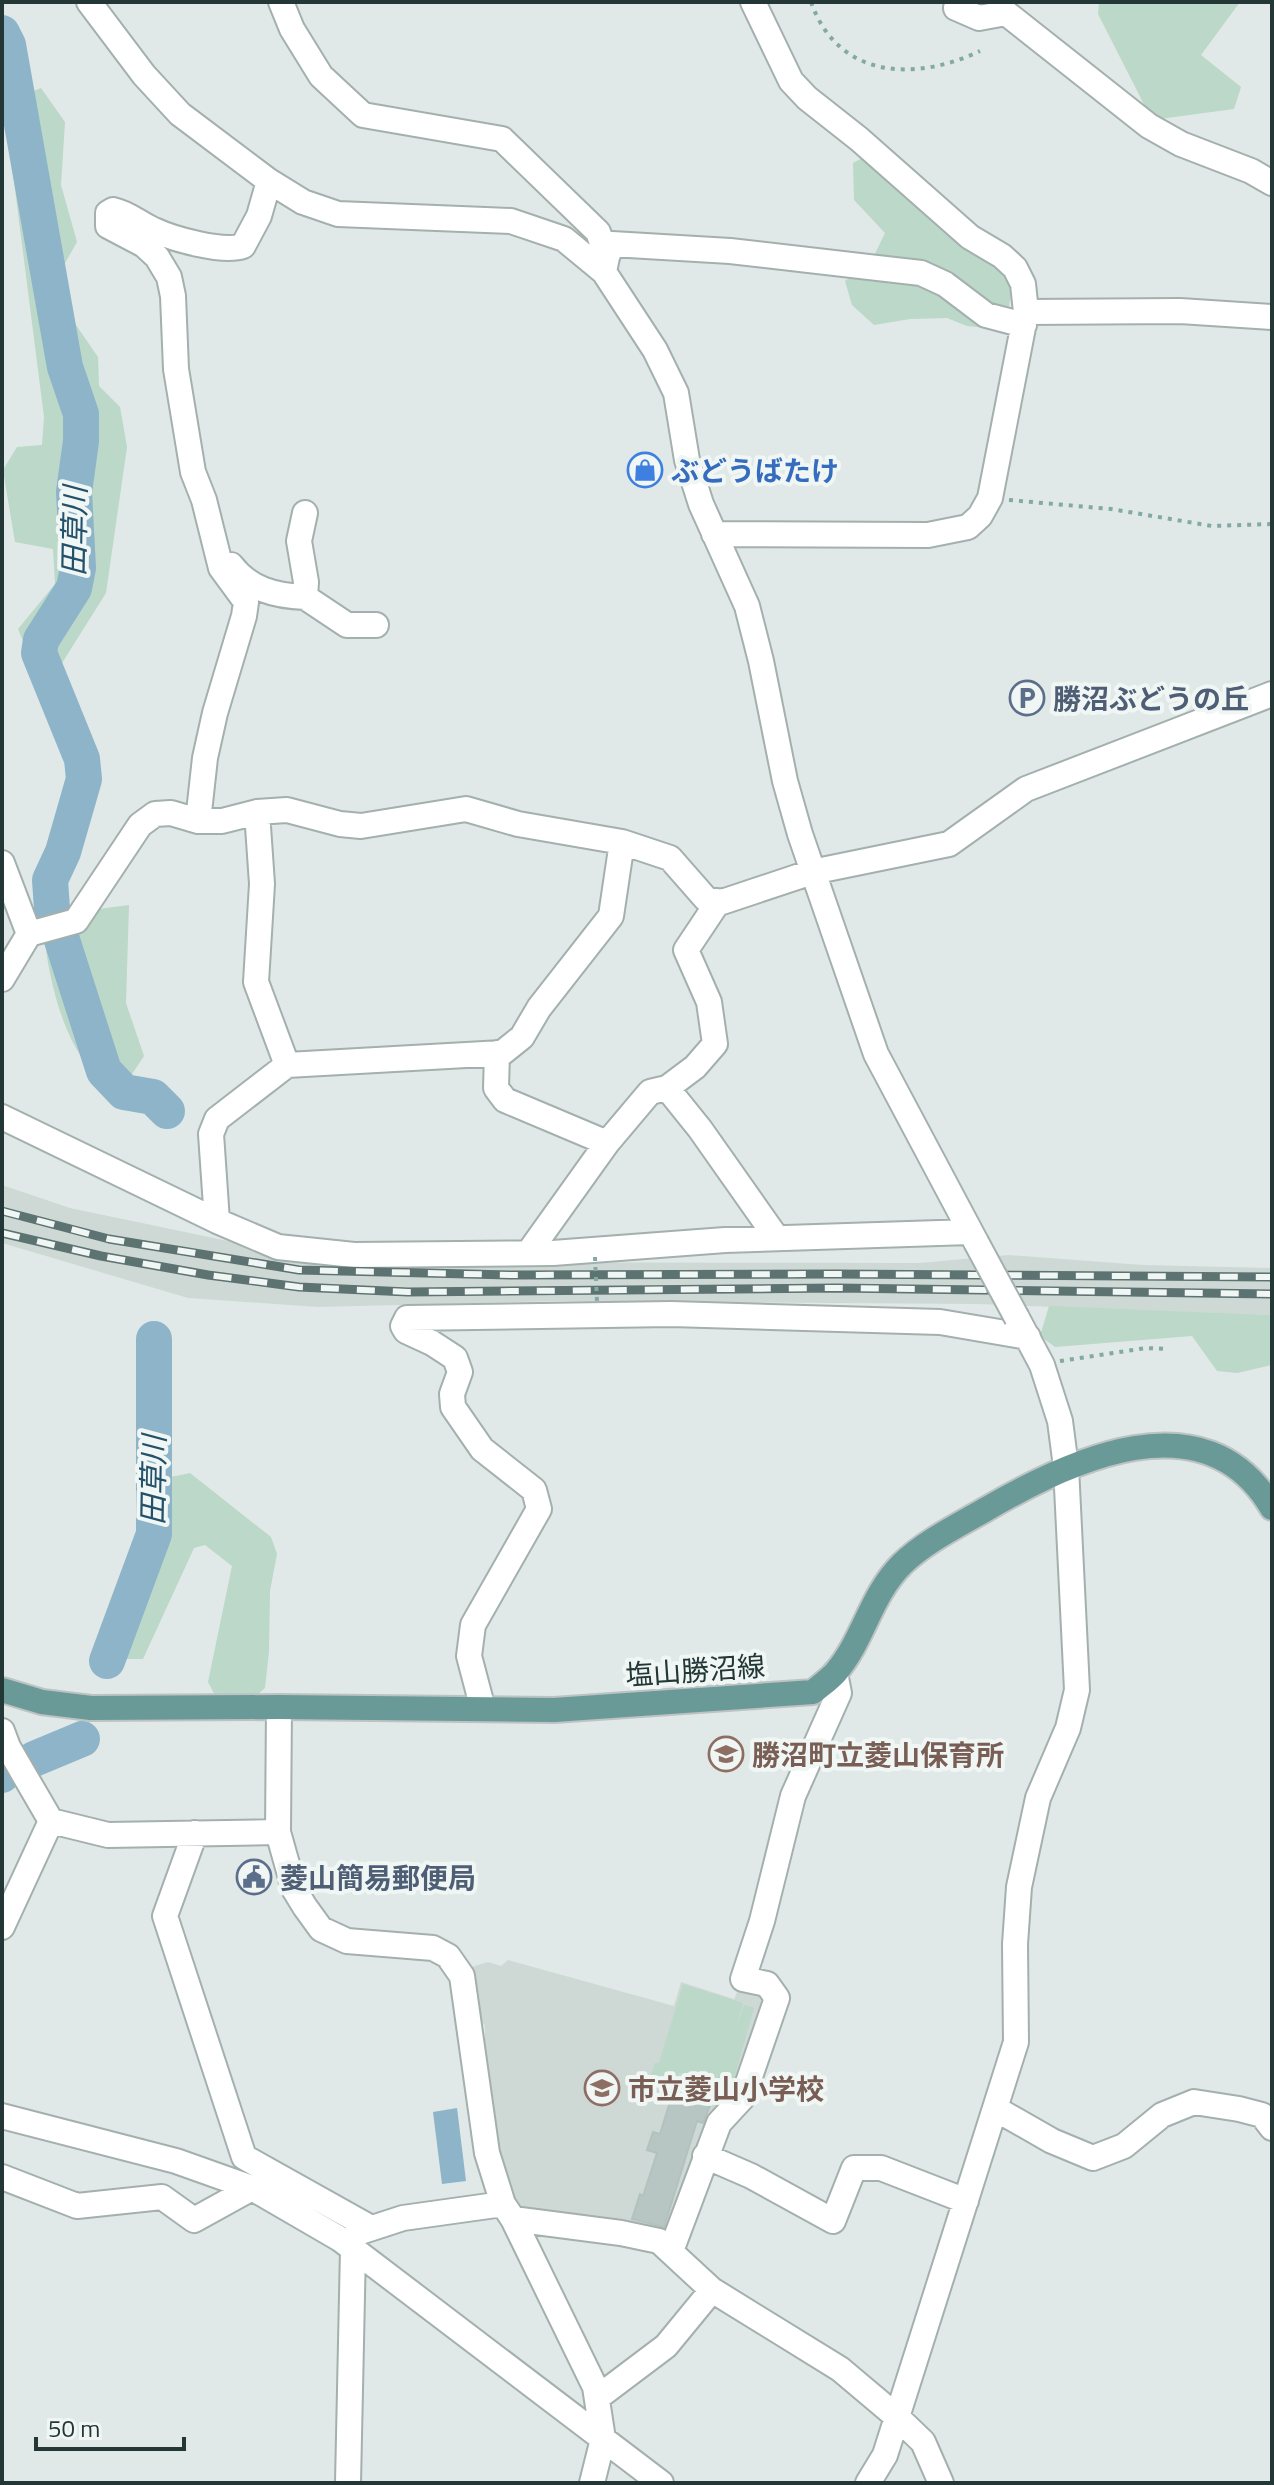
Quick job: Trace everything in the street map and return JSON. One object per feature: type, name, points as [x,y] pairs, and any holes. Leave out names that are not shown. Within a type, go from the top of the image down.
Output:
[{"type":"main road","name":"塩山勝沼線","points":[[2,1690],[42,1702],[91,1708],[554,1710],[813,1692],[835,1673],[882,1586],[903,1563],[929,1543],[1066,1467],[1140,1446],[1164,1444],[1198,1448],[1236,1465],[1255,1483],[1272,1508]]},
{"type":"street","points":[[89,2],[144,75],[180,114],[269,181],[303,202],[338,214],[511,221],[564,239],[605,264]]},
{"type":"street","points":[[281,2],[292,29],[321,76],[363,115],[502,139],[598,232],[605,264],[676,393],[687,460],[701,504],[747,606],[785,781],[812,872],[876,1054],[1042,1365],[1060,1421],[1066,1467],[1077,1690],[1068,1728],[1038,1798],[1022,1871],[1015,1944],[1016,2042],[885,2455],[868,2483]]},
{"type":"street","points":[[714,534],[928,535],[968,527],[980,516],[990,498],[1025,319],[1023,284],[1015,268],[1002,256],[970,237],[859,139],[807,98],[791,81],[753,2]]},
{"type":"street","points":[[956,8],[979,18],[1006,13],[1149,126],[1181,144],[1251,171],[1272,183]]},
{"type":"street","points":[[198,821],[212,728],[246,602],[221,568],[204,500],[193,472],[176,369],[169,277],[150,251],[108,226],[106,219],[113,210],[156,231],[197,243],[235,249],[243,246],[259,216],[269,181]]},
{"type":"street","points":[[605,264],[612,244],[730,251],[921,273],[945,284],[986,315],[1025,319],[1180,311],[1269,314]]},
{"type":"street","points":[[305,513],[299,541],[306,582],[305,597]]},
{"type":"street","points":[[219,557],[231,565],[247,584],[287,597],[305,597],[347,625],[376,625]]},
{"type":"street","points":[[2,979],[29,934],[76,921],[140,825],[155,814],[171,813],[198,821],[222,821],[257,812],[287,810],[340,824],[361,826],[466,809],[518,824],[622,842],[670,858],[706,899],[718,902],[812,872],[949,844],[1026,789],[1272,694]]},
{"type":"street","points":[[257,812],[262,884],[256,982],[287,1065]]},
{"type":"street","points":[[217,1221],[211,1134],[217,1119],[287,1065],[502,1053],[522,1037],[539,1008],[611,916],[622,842]]},
{"type":"street","points":[[2,863],[29,934]]},
{"type":"street","points":[[529,1252],[607,1143],[650,1092],[667,1088],[695,1067],[715,1044],[709,1002],[686,950],[718,902]]},
{"type":"street","points":[[497,1053],[496,1088],[505,1100],[607,1143]]},
{"type":"street","points":[[667,1088],[700,1129],[776,1237]]},
{"type":"street","points":[[2,1117],[217,1221],[278,1247],[354,1255],[553,1253],[776,1237],[973,1237]]},
{"type":"street","points":[[483,1709],[469,1656],[473,1625],[539,1509],[534,1490],[482,1449],[453,1407],[452,1394],[460,1372],[455,1358],[406,1331],[403,1326],[407,1318],[671,1314],[940,1322],[1023,1328]]},
{"type":"street","points":[[671,2251],[719,2123],[743,2097],[777,1998],[767,1984],[743,1979],[762,1921],[793,1796],[839,1693],[835,1673]]},
{"type":"street","points":[[279,1707],[278,1832],[294,1889],[321,1929],[347,1941],[433,1948],[448,1956],[462,1976],[487,2153],[508,2211],[595,2387],[603,2439],[592,2483]]},
{"type":"street","points":[[2,1731],[51,1821],[108,1835],[278,1832]]},
{"type":"street","points":[[2,1927],[51,1821]]},
{"type":"street","points":[[195,1833],[165,1916],[244,2157],[371,2228]]},
{"type":"street","points":[[996,2109],[1052,2141],[1093,2158],[1124,2146],[1162,2115],[1194,2102],[1262,2115],[1272,2128]]},
{"type":"street","points":[[2,2116],[176,2161],[252,2188],[346,2244],[661,2483]]},
{"type":"street","points":[[705,2156],[751,2176],[833,2221],[854,2168],[881,2168],[966,2201]]},
{"type":"street","points":[[2,2177],[77,2206],[162,2197],[194,2220],[252,2188]]},
{"type":"street","points":[[346,2244],[371,2228],[403,2218],[508,2211],[659,2241],[712,2290],[840,2369],[897,2417],[923,2442],[941,2483]]},
{"type":"street","points":[[346,2244],[348,2483]]},
{"type":"street","points":[[597,2398],[666,2346],[712,2290]]},
{"type":"path","points":[[811,2],[815,14],[848,57],[901,71],[943,66],[980,51]]},
{"type":"path","points":[[990,498],[1111,509],[1212,526],[1272,524]]},
{"type":"path","points":[[595,1257],[597,1302]]},
{"type":"path","points":[[1042,1365],[1146,1348],[1168,1349]]},
{"type":"shaded area","points":[[2,1185],[70,1208],[305,1257],[435,1262],[919,1263],[1009,1255],[1143,1265],[1272,1268],[1272,1315],[977,1304],[559,1301],[318,1307],[188,1298],[2,1243]]},
{"type":"shaded area","points":[[508,1960],[674,2006],[681,1982],[734,1999],[739,1988],[763,1997],[768,2003],[740,2092],[667,2231],[659,2235],[520,2210],[500,2182],[498,2151],[485,2078],[485,2026],[476,2012],[468,1968],[488,1962],[501,1966]]},
{"type":"green space","points":[[1099,2],[1240,2],[1201,55],[1241,87],[1234,109],[1152,120],[1098,14]]},
{"type":"green space","points":[[41,88],[65,122],[61,185],[77,242],[61,270],[65,309],[98,357],[99,386],[120,407],[127,447],[106,593],[62,663],[32,663],[18,629],[55,584],[53,549],[15,542],[3,470],[17,447],[42,445],[44,417],[4,103]]},
{"type":"green space","points":[[864,157],[962,246],[995,264],[1012,289],[1005,330],[967,326],[947,318],[910,319],[874,325],[852,305],[845,281],[872,260],[885,233],[854,200],[853,163]]},
{"type":"green space","points":[[129,905],[126,1003],[144,1056],[132,1074],[122,1079],[88,1065],[71,1039],[53,988],[45,940],[91,910]]},
{"type":"green space","points":[[1049,1306],[1272,1315],[1272,1365],[1237,1373],[1217,1371],[1192,1336],[1055,1347],[1040,1336]]},
{"type":"green space","points":[[190,1473],[271,1537],[277,1554],[270,1591],[265,1688],[255,1697],[217,1699],[208,1682],[232,1566],[205,1545],[194,1548],[143,1659],[122,1659],[102,1624],[120,1582],[161,1508],[166,1478]]},
{"type":"green space","points":[[683,1984],[743,2003],[736,2028],[744,2005],[754,2008],[731,2089],[679,2073],[674,2085],[650,2077],[655,2063],[659,2063]]},
{"type":"water","points":[[457,2108],[466,2181],[442,2184],[433,2112]]},
{"type":"building","points":[[675,2086],[698,2093],[700,2088],[715,2093],[703,2123],[697,2121],[664,2227],[632,2219],[657,2153],[647,2150],[653,2132],[660,2134]]},
{"type":"waterway","name":"田草川","points":[[2,33],[8,45],[65,367],[81,414],[81,441],[74,492],[78,568],[74,588],[41,640],[39,653],[82,759],[84,779],[63,852],[50,880],[52,909],[104,1071],[124,1092],[153,1097],[167,1111]]},
{"type":"waterway","name":"田草川","points":[[107,1661],[154,1534],[154,1339]]},
{"type":"waterway","name":"田草川","points":[[34,1759],[82,1739]]},
{"type":"railway","points":[[2,1211],[109,1239],[299,1270],[511,1275],[1272,1277]]},
{"type":"railway","points":[[2,1233],[101,1256],[299,1287],[408,1292],[837,1288],[1272,1294]]},
{"type":"place","name":"ぶどうばたけ","points":[[645,470]]},
{"type":"place","name":"勝沼ぶどうの丘","points":[[1027,698]]},
{"type":"place","name":"勝沼町立菱山保育所","points":[[726,1754]]},
{"type":"place","name":"菱山簡易郵便局","points":[[254,1877]]},
{"type":"place","name":"市立菱山小学校","points":[[602,2088]]}]
